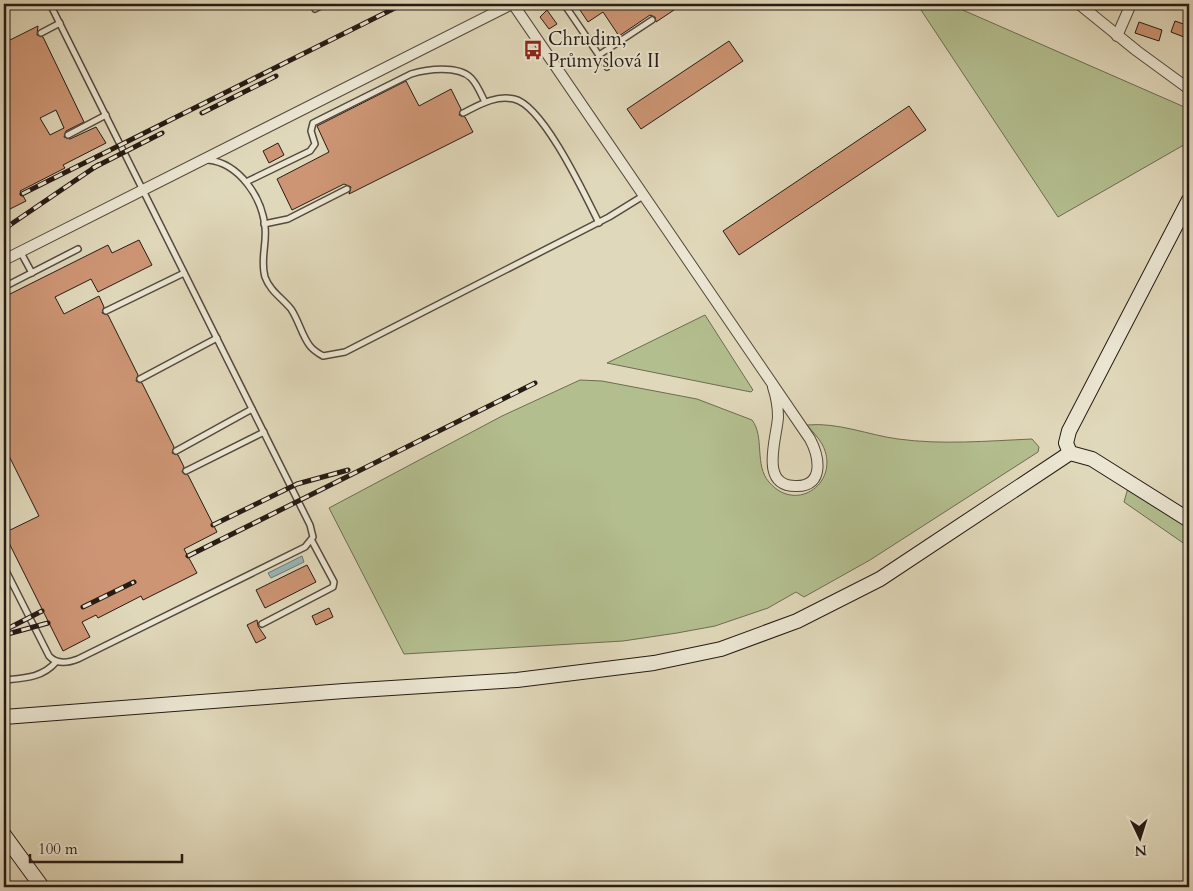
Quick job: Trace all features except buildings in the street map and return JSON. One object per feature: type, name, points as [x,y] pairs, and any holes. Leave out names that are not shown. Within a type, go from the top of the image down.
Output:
[{"type":"street","points":[[4,260],[513,4],[772,387],[810,439],[818,457],[818,470],[816,476],[801,486],[782,482],[773,467],[772,453],[778,408],[772,387]]},
{"type":"street","points":[[1079,4],[1117,36],[1189,89]]},
{"type":"street","points":[[1117,36],[1131,4]]},
{"type":"street","points":[[1070,453],[1066,442],[1069,431],[1189,200]]},
{"type":"street","points":[[4,717],[517,680],[654,663],[721,649],[797,621],[880,579],[1070,453],[1092,459],[1189,520]]},
{"type":"street","points":[[4,835],[42,887]]},
{"type":"lane","points":[[50,4],[310,525],[313,534],[312,541],[334,582],[333,587],[262,624]]},
{"type":"lane","points":[[313,4],[316,9],[325,4]]},
{"type":"lane","points":[[564,4],[607,67]]},
{"type":"lane","points":[[599,55],[652,20]]},
{"type":"lane","points":[[41,33],[60,23]]},
{"type":"lane","points":[[246,182],[310,151],[315,144],[311,131],[313,123],[411,74],[428,70],[455,71],[466,74],[474,81],[485,102]]},
{"type":"lane","points":[[464,113],[485,102],[503,98],[516,99],[533,110],[564,156],[599,222]]},
{"type":"lane","points":[[68,134],[106,115]]},
{"type":"lane","points":[[203,160],[228,165],[246,182],[264,224],[263,262],[268,283],[291,310],[310,346],[322,356],[346,352],[599,222],[643,196]]},
{"type":"lane","points":[[264,224],[288,219],[347,189]]},
{"type":"lane","points":[[4,287],[78,250]]},
{"type":"lane","points":[[20,251],[32,273]]},
{"type":"lane","points":[[106,311],[184,273]]},
{"type":"lane","points":[[140,379],[217,338]]},
{"type":"lane","points":[[176,451],[252,409]]},
{"type":"lane","points":[[186,471],[264,432]]},
{"type":"lane","points":[[4,680],[39,675],[50,669],[56,662],[78,660],[312,541]]},
{"type":"lane","points":[[4,566],[49,656],[56,662]]},
{"type":"green space","points":[[917,4],[949,4],[1189,109],[1189,142],[1058,217]]},
{"type":"green space","points":[[705,315],[753,390],[751,392],[607,363]]},
{"type":"green space","points":[[580,380],[602,381],[697,399],[752,420],[758,434],[760,459],[764,475],[780,491],[792,495],[803,494],[814,489],[821,481],[826,470],[827,458],[822,444],[807,425],[830,425],[898,439],[931,442],[1032,439],[1039,447],[1038,452],[870,560],[804,597],[796,592],[768,608],[715,626],[623,641],[404,654],[329,508],[502,416]]},
{"type":"green space","points":[[1128,488],[1189,527],[1189,547],[1124,502]]},
{"type":"water","points":[[302,556],[304,562],[271,578],[268,573]]},
{"type":"railway","points":[[22,194],[403,4]]},
{"type":"railway","points":[[202,113],[276,76]]},
{"type":"railway","points":[[93,168],[162,133]]},
{"type":"railway","points":[[4,229],[98,165]]},
{"type":"railway","points":[[188,556],[535,383]]},
{"type":"railway","points":[[213,525],[297,484],[348,470]]},
{"type":"railway","points":[[83,607],[134,582]]},
{"type":"railway","points":[[7,629],[42,611]]},
{"type":"railway","points":[[4,635],[48,623]]},
{"type":"place","name":"Chrudim, Průmyslová II","points":[[533,50]]}]
